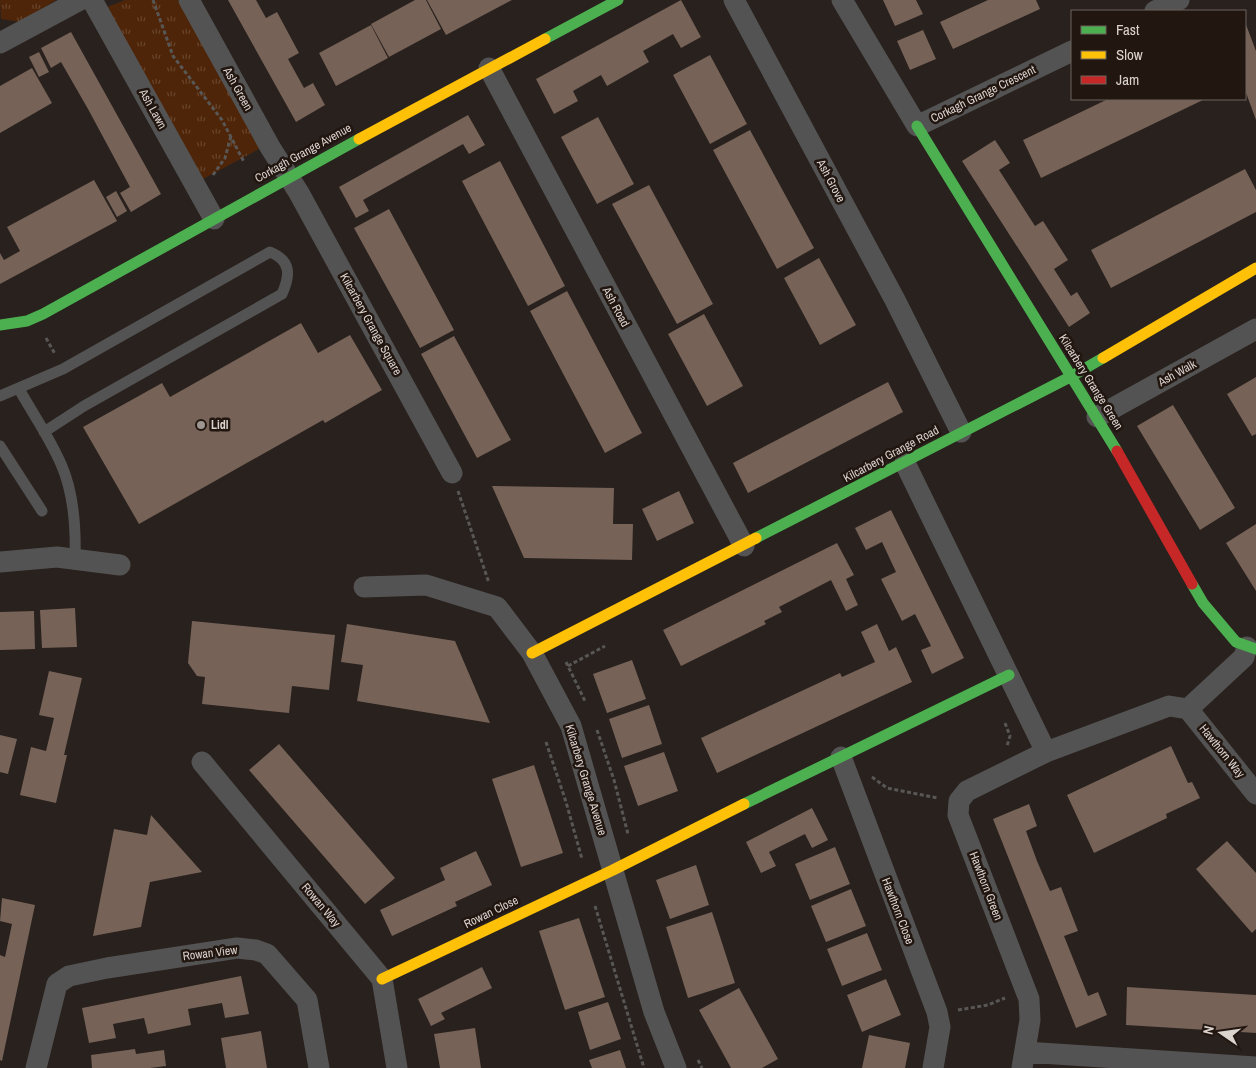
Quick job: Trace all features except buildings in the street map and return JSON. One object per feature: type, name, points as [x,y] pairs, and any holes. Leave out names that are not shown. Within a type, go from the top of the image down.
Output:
[{"type":"street","points":[[0,43],[80,0]]},
{"type":"street","name":"Ash Lawn","points":[[92,0],[214,219]]},
{"type":"street","name":"Ash Green","points":[[189,0],[288,177]]},
{"type":"street","name":"Ash Grove","points":[[734,0],[895,300],[960,432]]},
{"type":"street","name":"Corkagh Grange Crescent","points":[[842,0],[917,126],[1071,51]]},
{"type":"street","points":[[1157,10],[1179,0]]},
{"type":"street","name":"Corkagh Grange Avenue","points":[[0,325],[27,321],[43,314],[288,177],[610,2]]},
{"type":"street","name":"Ash Road","points":[[489,68],[744,546]]},
{"type":"street","name":"Kilcarbery Grange Green","points":[[917,126],[1098,416],[1203,603],[1236,642],[1252,648]]},
{"type":"street","name":"Kilcarbery Grange Square","points":[[288,177],[309,211],[452,473]]},
{"type":"street","name":"Kilcarbery Grange Road","points":[[532,653],[744,546],[905,463],[960,432],[1072,376],[1256,268]]},
{"type":"street","name":"Ash Walk","points":[[1098,416],[1256,329]]},
{"type":"street","points":[[905,463],[1046,752]]},
{"type":"street","points":[[0,562],[57,557],[120,565]]},
{"type":"street","points":[[364,587],[426,585],[497,607]]},
{"type":"street","name":"Kilcarbery Grange Avenue","points":[[497,607],[532,653],[571,726],[654,1012],[676,1068]]},
{"type":"street","points":[[959,801],[967,791],[1046,752],[1162,708],[1169,706],[1188,709],[1252,648]]},
{"type":"street","points":[[613,870],[844,766],[1008,675]]},
{"type":"street","name":"Hawthorn Way","points":[[1188,709],[1256,794]]},
{"type":"street","name":"Rowan Way","points":[[202,762],[382,979]]},
{"type":"street","name":"Hawthorn Close","points":[[844,766],[936,1012],[940,1027],[932,1068]]},
{"type":"street","name":"Hawthorn Green","points":[[959,801],[958,815],[1032,1009],[1023,1060]]},
{"type":"street","name":"Rowan Close","points":[[382,979],[613,870]]},
{"type":"street","name":"Rowan View","points":[[36,1068],[57,984],[69,976],[107,968],[237,948],[256,950],[267,954],[307,1000],[319,1068]]},
{"type":"street","points":[[382,979],[397,1068]]},
{"type":"street","points":[[1023,1060],[1256,1067]]},
{"type":"lane","points":[[0,396],[63,369],[270,252],[279,256],[286,265],[289,279],[282,294],[84,406],[44,432]]},
{"type":"lane","points":[[19,389],[62,464],[73,506],[76,533],[74,559]]},
{"type":"lane","points":[[0,446],[42,511]]},
{"type":"path","points":[[153,0],[173,56],[231,134],[244,162]]},
{"type":"path","points":[[208,182],[225,158],[231,134]]},
{"type":"path","points":[[452,473],[497,607]]},
{"type":"path","points":[[546,742],[566,802],[583,864]]},
{"type":"path","points":[[844,766],[855,770],[865,769],[887,788],[959,801]]},
{"type":"path","points":[[593,899],[644,1068]]},
{"type":"path","points":[[936,1012],[988,1006],[1006,998]]},
{"type":"green space","points":[[0,0],[56,0],[20,22],[1,19]]},
{"type":"green space","points":[[125,0],[178,0],[261,148],[203,179],[107,7]]},
{"type":"traffic: fast","points":[[545,39],[618,0]]},
{"type":"traffic: fast","points":[[917,126],[1117,451]]},
{"type":"traffic: fast","points":[[0,325],[27,321],[43,314],[359,139]]},
{"type":"traffic: fast","points":[[756,538],[1072,376],[1103,358]]},
{"type":"traffic: fast","points":[[1192,584],[1203,603],[1236,642],[1256,649]]},
{"type":"traffic: fast","points":[[744,804],[1009,675]]},
{"type":"traffic: slow","points":[[359,139],[545,39]]},
{"type":"traffic: slow","points":[[1103,358],[1256,268]]},
{"type":"traffic: slow","points":[[532,653],[756,538]]},
{"type":"traffic: slow","points":[[382,979],[613,870],[744,804]]},
{"type":"traffic: jam","points":[[1117,451],[1192,584]]},
{"type":"place","name":"Lidl","points":[[201,425]]}]
